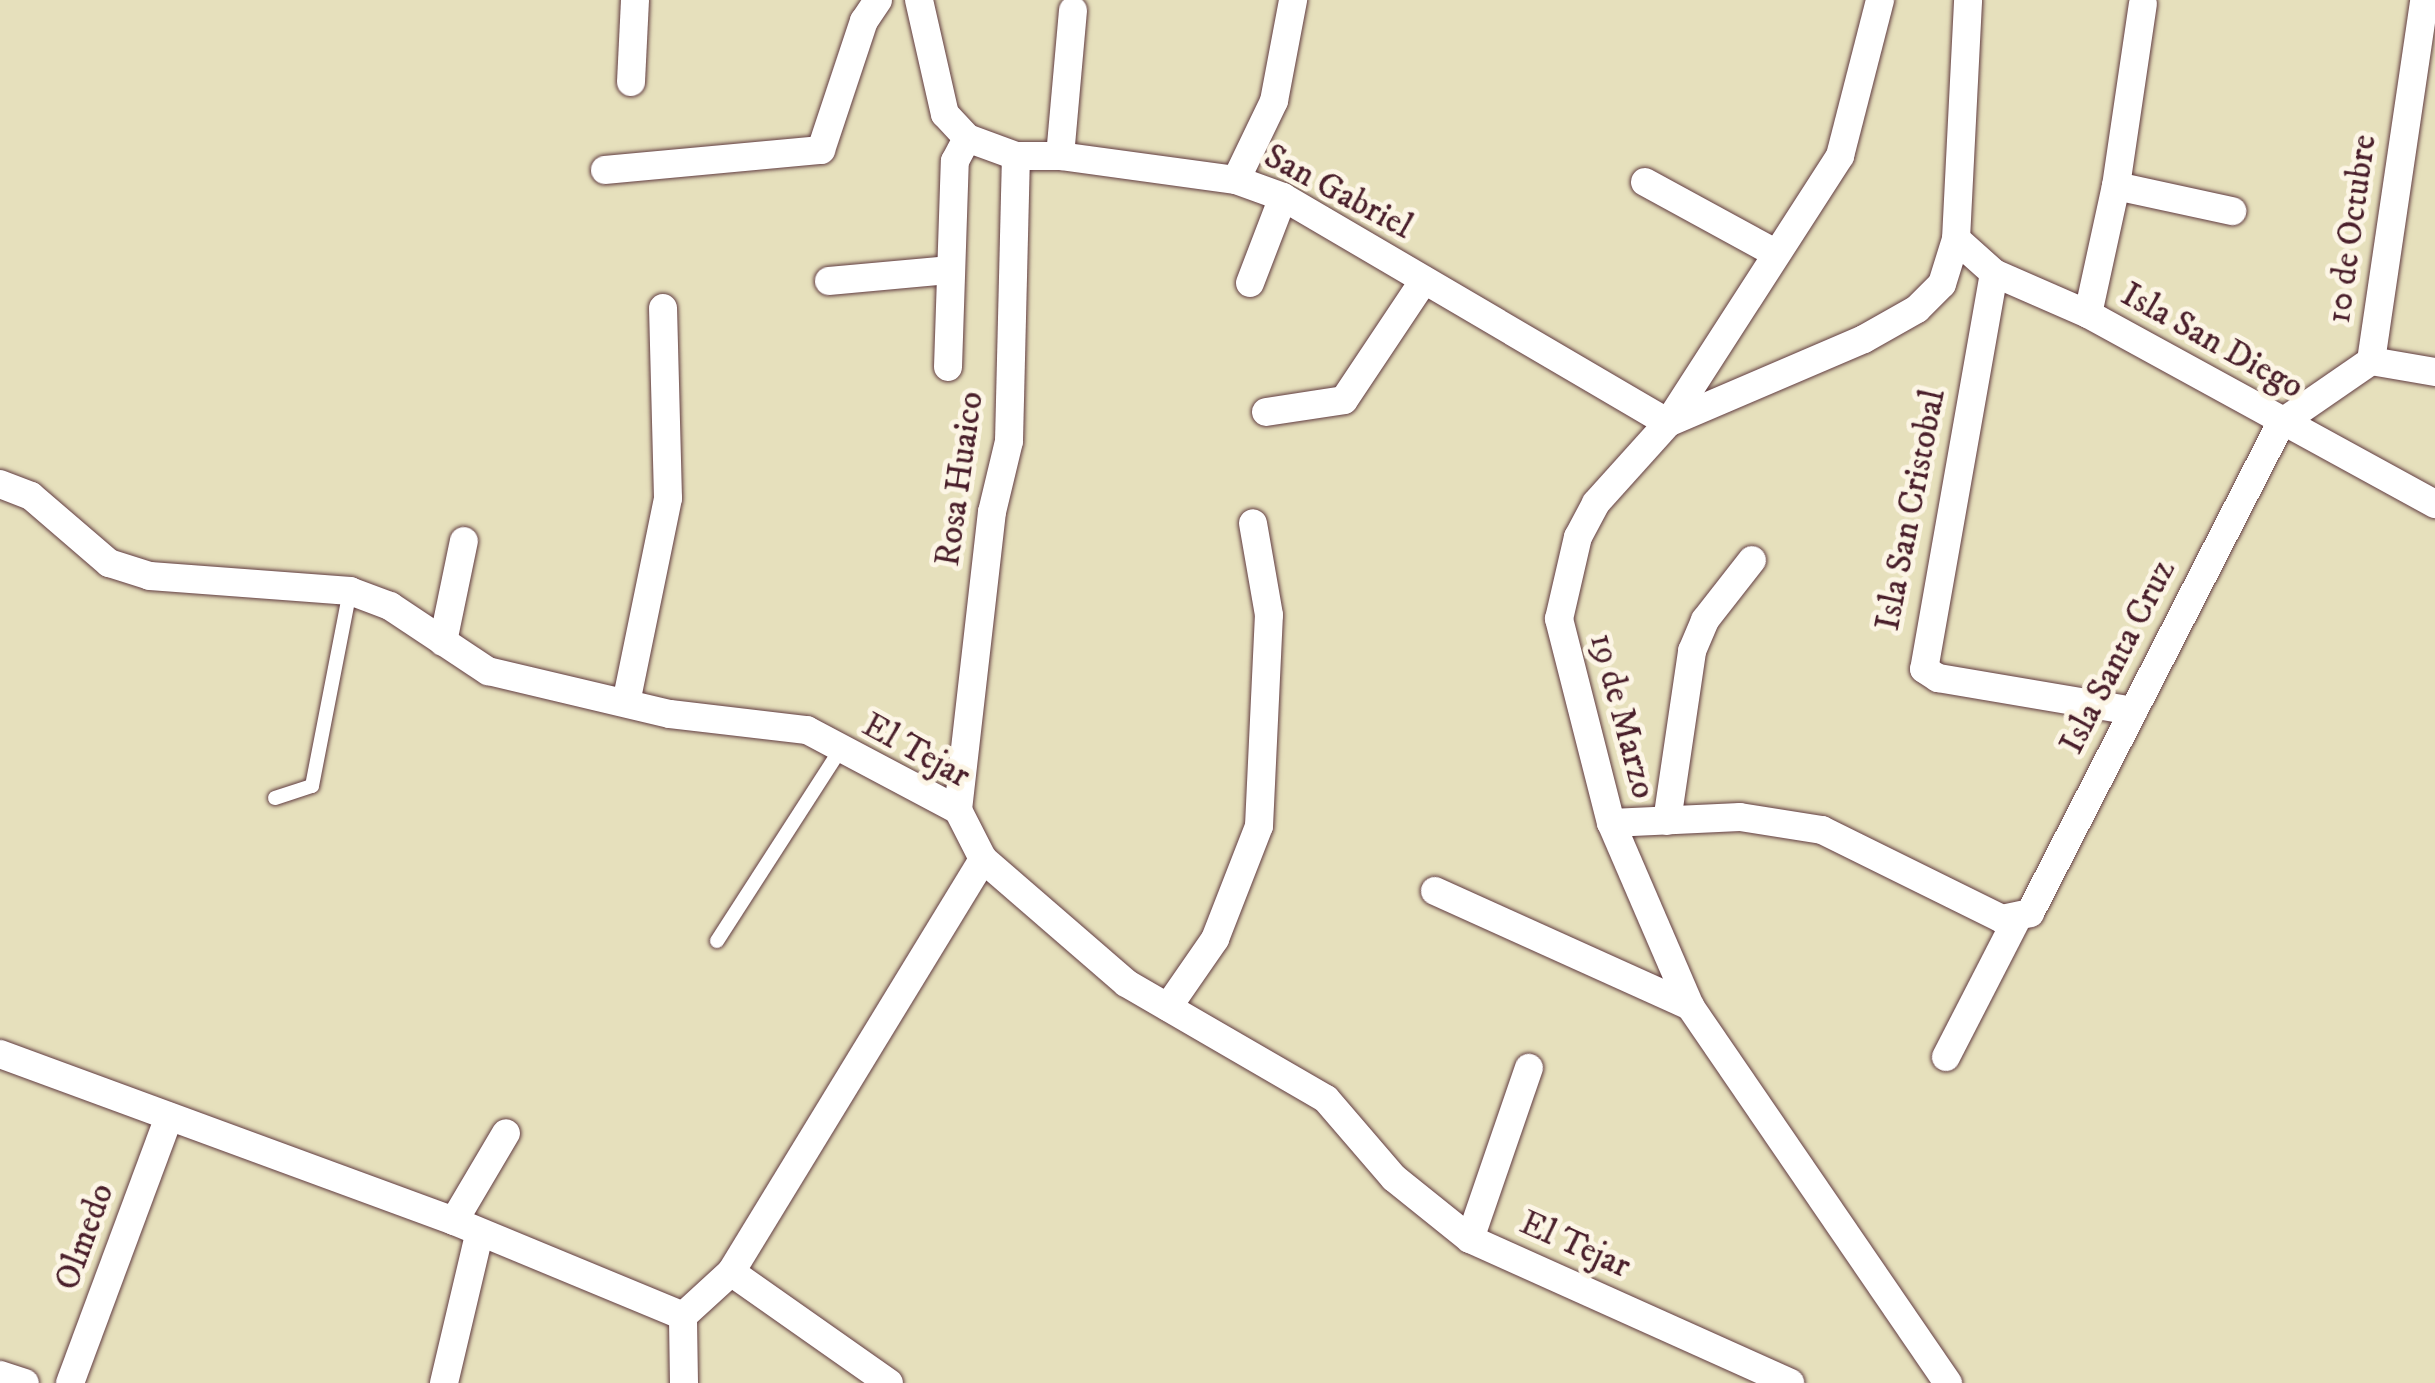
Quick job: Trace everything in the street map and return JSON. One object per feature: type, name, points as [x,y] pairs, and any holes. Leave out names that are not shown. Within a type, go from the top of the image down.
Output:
[{"type":"street","points":[[631,82],[635,0]]},
{"type":"street","points":[[605,170],[820,150],[864,21],[878,0]]},
{"type":"street","points":[[919,0],[945,114],[967,138],[955,160],[948,367]]},
{"type":"street","points":[[1236,180],[1268,120],[1294,0]]},
{"type":"street","points":[[1668,423],[1840,156],[1880,0]]},
{"type":"street","name":"19 de Marzo","points":[[1948,1383],[1690,1006],[1636,822],[1566,663],[1562,600],[1578,537],[1596,502],[1668,423],[1917,309],[1942,284],[1958,242],[1968,0]]},
{"type":"street","name":"10 de Octubre","points":[[2280,422],[2371,361],[2426,51],[2424,0]]},
{"type":"street","points":[[2088,314],[2116,186],[2142,4]]},
{"type":"street","points":[[1060,156],[1073,11]]},
{"type":"street","name":"San Gabriel","points":[[967,138],[1016,156],[1060,156],[1236,180],[1283,197],[1668,423]]},
{"type":"street","name":"Rosa Huaico","points":[[958,810],[992,512],[1010,441],[1016,156]]},
{"type":"street","points":[[1645,182],[1775,253]]},
{"type":"street","points":[[2116,186],[2232,211]]},
{"type":"street","points":[[1250,283],[1283,197]]},
{"type":"street","name":"Isla San Diego","points":[[1958,242],[1992,270],[2088,314],[2435,504]]},
{"type":"street","points":[[829,282],[951,270]]},
{"type":"street","name":"Isla San Cristobal","points":[[1992,270],[1924,669],[1938,678],[2133,711]]},
{"type":"street","points":[[1266,412],[1344,400],[1424,280]]},
{"type":"street","points":[[626,704],[668,498],[663,308]]},
{"type":"street","points":[[2371,361],[2435,372]]},
{"type":"street","name":"Isla Santa Cruz","points":[[1946,1057],[2016,919],[2030,913],[2280,422]]},
{"type":"street","name":"El Tejar","points":[[0,484],[31,496],[108,563],[150,576],[350,591],[390,606],[488,670],[626,704],[807,730],[839,752],[958,810],[983,859],[1126,983],[1326,1099],[1394,1178],[1470,1239],[1790,1383]]},
{"type":"street","points":[[1168,1007],[1215,939],[1259,826],[1269,615],[1252,523]]},
{"type":"street","points":[[443,642],[464,540]]},
{"type":"street","points":[[1752,560],[1705,620],[1636,822],[1740,817],[1822,830],[2002,919],[2016,919]]},
{"type":"street","points":[[684,1383],[683,1316],[731,1272],[983,859]]},
{"type":"street","points":[[1435,891],[1690,1006]]},
{"type":"street","points":[[0,1054],[466,1228],[683,1316]]},
{"type":"street","points":[[1470,1239],[1529,1068]]},
{"type":"street","name":"Olmedo","points":[[82,1380],[169,1117]]},
{"type":"street","points":[[444,1383],[466,1228],[506,1133]]},
{"type":"street","points":[[731,1272],[890,1383]]},
{"type":"street","points":[[0,1375],[25,1383]]},
{"type":"lane","points":[[275,798],[312,786],[350,591]]},
{"type":"lane","points":[[717,940],[839,752]]}]
